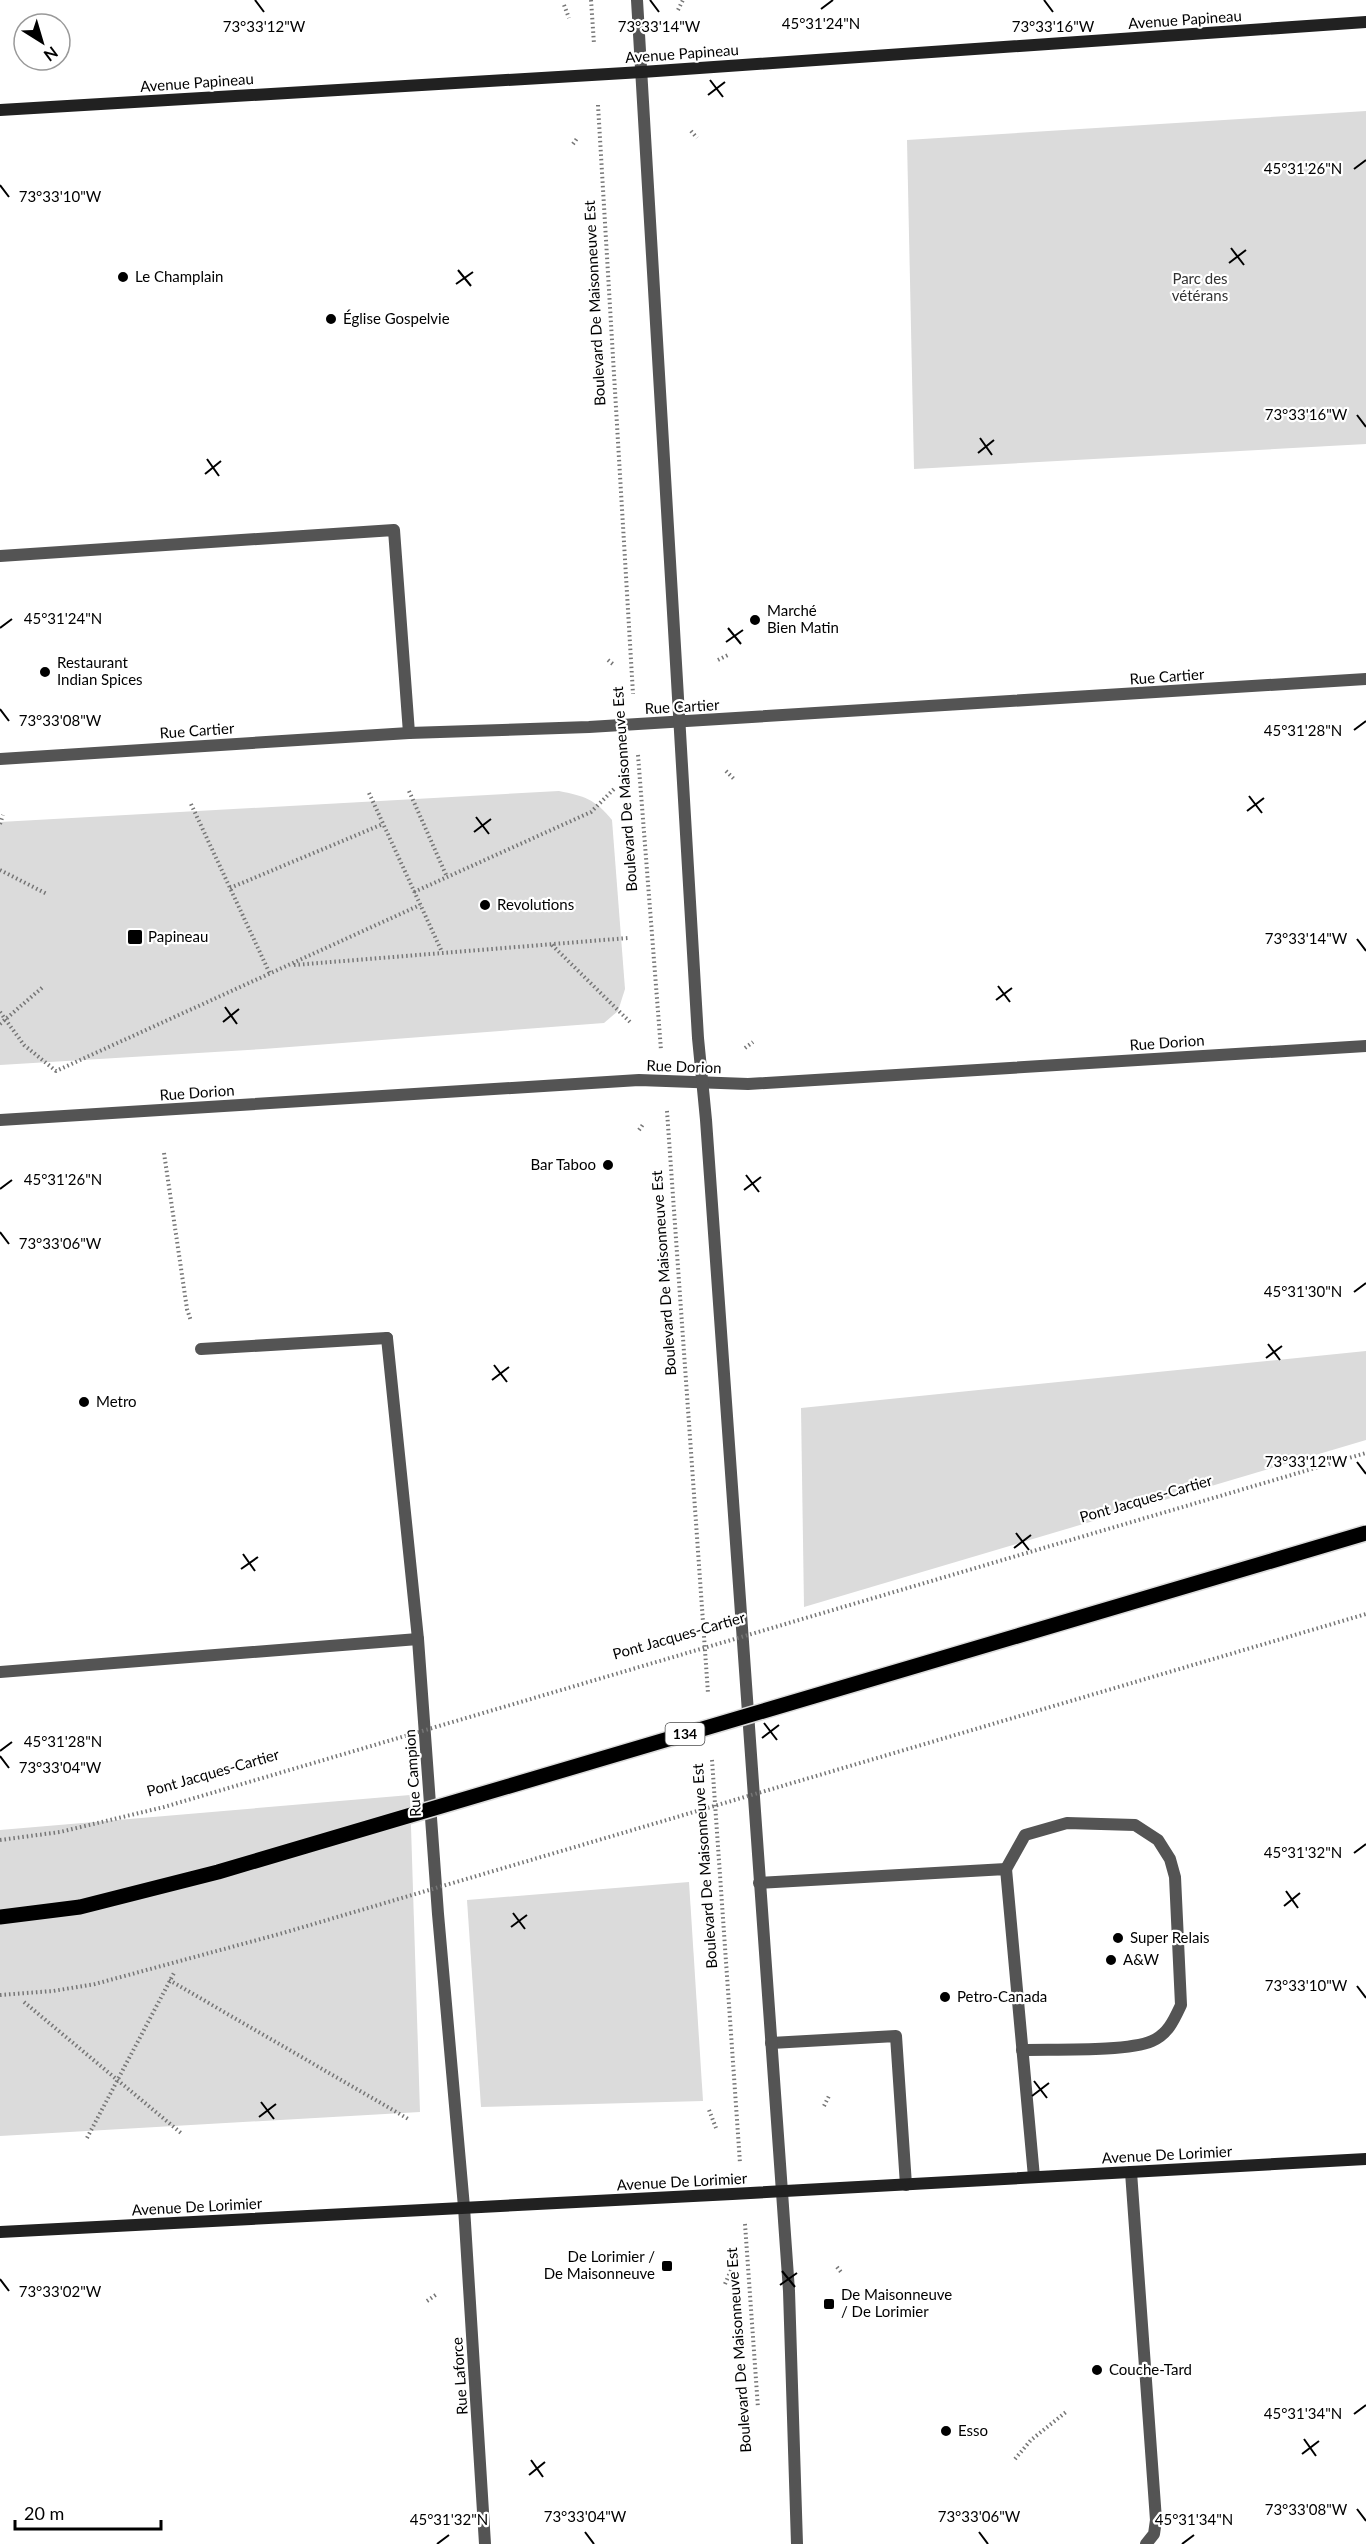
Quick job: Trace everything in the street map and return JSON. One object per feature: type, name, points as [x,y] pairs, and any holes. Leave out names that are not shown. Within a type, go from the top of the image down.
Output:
[{"type":"main road","name":"Avenue Papineau","points":[[0,110],[596,75],[1366,22]]},
{"type":"main road","name":"134","points":[[0,1917],[80,1907],[218,1872],[1366,1533]]},
{"type":"main road","name":"Avenue De Lorimier","points":[[0,2232],[1366,2159]]},
{"type":"street","points":[[637,0],[702,1082],[789,2291],[797,2544]]},
{"type":"street","points":[[0,556],[394,530],[409,733]]},
{"type":"street","name":"Rue Cartier","points":[[0,759],[409,733],[680,722],[1366,679]]},
{"type":"street","name":"Rue Dorion","points":[[0,1120],[639,1080],[748,1084],[1366,1046]]},
{"type":"street","name":"Rue Campion","points":[[201,1349],[387,1338],[418,1639],[438,1914],[464,2207]]},
{"type":"street","points":[[0,1672],[418,1639]]},
{"type":"street","points":[[1022,2050],[1131,2046],[1152,2041],[1174,2022],[1181,2005],[1175,1877],[1170,1859],[1158,1840],[1135,1825],[1067,1823],[1025,1836],[1006,1869],[1022,2050],[1034,2177]]},
{"type":"street","points":[[759,1883],[1006,1869]]},
{"type":"street","points":[[771,2043],[896,2036],[906,2185]]},
{"type":"street","points":[[1131,2172],[1156,2520],[1154,2534],[1146,2544]]},
{"type":"street","name":"Rue Laforce","points":[[464,2207],[486,2544]]},
{"type":"path","name":"Boulevard De Maisonneuve Est","points":[[591,0],[636,724],[708,1696]]},
{"type":"path","points":[[678,10],[683,0]]},
{"type":"path","points":[[564,5],[569,18]]},
{"type":"path","points":[[691,131],[697,138]]},
{"type":"path","points":[[573,144],[578,137]]},
{"type":"path","points":[[718,660],[730,654]]},
{"type":"path","points":[[608,660],[614,665]]},
{"type":"path","points":[[726,771],[734,778]]},
{"type":"path","points":[[414,892],[591,812],[615,788]]},
{"type":"path","points":[[409,791],[447,877]]},
{"type":"path","points":[[369,793],[442,952]]},
{"type":"path","points":[[191,804],[270,974]]},
{"type":"path","points":[[0,825],[3,815]]},
{"type":"path","points":[[230,888],[383,824]]},
{"type":"path","points":[[0,870],[47,894]]},
{"type":"path","points":[[0,1011],[4,1020],[24,1045],[56,1071],[420,905]]},
{"type":"path","points":[[288,965],[628,938]]},
{"type":"path","points":[[551,944],[632,1024]]},
{"type":"path","points":[[0,1024],[44,986]]},
{"type":"path","points":[[745,1048],[753,1042]]},
{"type":"path","points":[[639,1130],[645,1123]]},
{"type":"path","points":[[164,1153],[187,1309],[201,1349]]},
{"type":"path","name":"Pont Jacques-Cartier","points":[[0,1840],[60,1832],[164,1807],[1366,1453]]},
{"type":"path","points":[[0,1995],[53,1991],[95,1984],[283,1933],[1366,1614]]},
{"type":"path","name":"Boulevard De Maisonneuve Est","points":[[712,1756],[758,2415]]},
{"type":"path","points":[[87,2138],[175,1971]]},
{"type":"path","points":[[169,1980],[410,2120]]},
{"type":"path","points":[[24,2002],[181,2133]]},
{"type":"path","points":[[824,2106],[830,2096]]},
{"type":"path","points":[[709,2110],[716,2128]]},
{"type":"path","points":[[837,2267],[841,2272]]},
{"type":"path","points":[[725,2284],[732,2268]]},
{"type":"path","points":[[427,2301],[437,2294]]},
{"type":"path","points":[[1015,2459],[1031,2439],[1066,2412]]},
{"type":"green space","name":"Parc des vétérans","points":[[1366,111],[1366,444],[914,469],[907,140]]},
{"type":"green space","points":[[559,791],[588,800],[600,807],[612,820],[625,989],[618,1011],[604,1023],[263,1049],[0,1065],[0,822]]},
{"type":"green space","points":[[1366,1351],[1366,1440],[804,1607],[801,1408]]},
{"type":"green space","points":[[410,1795],[420,2112],[0,2136],[0,1830]]},
{"type":"green space","points":[[689,1882],[703,2101],[481,2107],[467,1900]]},
{"type":"place","name":"Le Champlain","points":[[123,277]]},
{"type":"place","name":"Église Gospelvie","points":[[331,319]]},
{"type":"place","name":"Marché Bien Matin","points":[[755,620]]},
{"type":"place","name":"Restaurant Indian Spices","points":[[45,672]]},
{"type":"place","name":"Revolutions","points":[[485,905]]},
{"type":"place","name":"Papineau","points":[[135,937]]},
{"type":"place","name":"Bar Taboo","points":[[608,1165]]},
{"type":"place","name":"Metro","points":[[84,1402]]},
{"type":"place","name":"Super Relais","points":[[1118,1938]]},
{"type":"place","name":"A&W","points":[[1111,1960]]},
{"type":"place","name":"Petro-Canada","points":[[945,1997]]},
{"type":"place","name":"De Lorimier / De Maisonneuve","points":[[667,2266]]},
{"type":"place","name":"De Maisonneuve / De Lorimier","points":[[829,2304]]},
{"type":"place","name":"Couche-Tard","points":[[1097,2370]]},
{"type":"place","name":"Esso","points":[[946,2431]]}]
